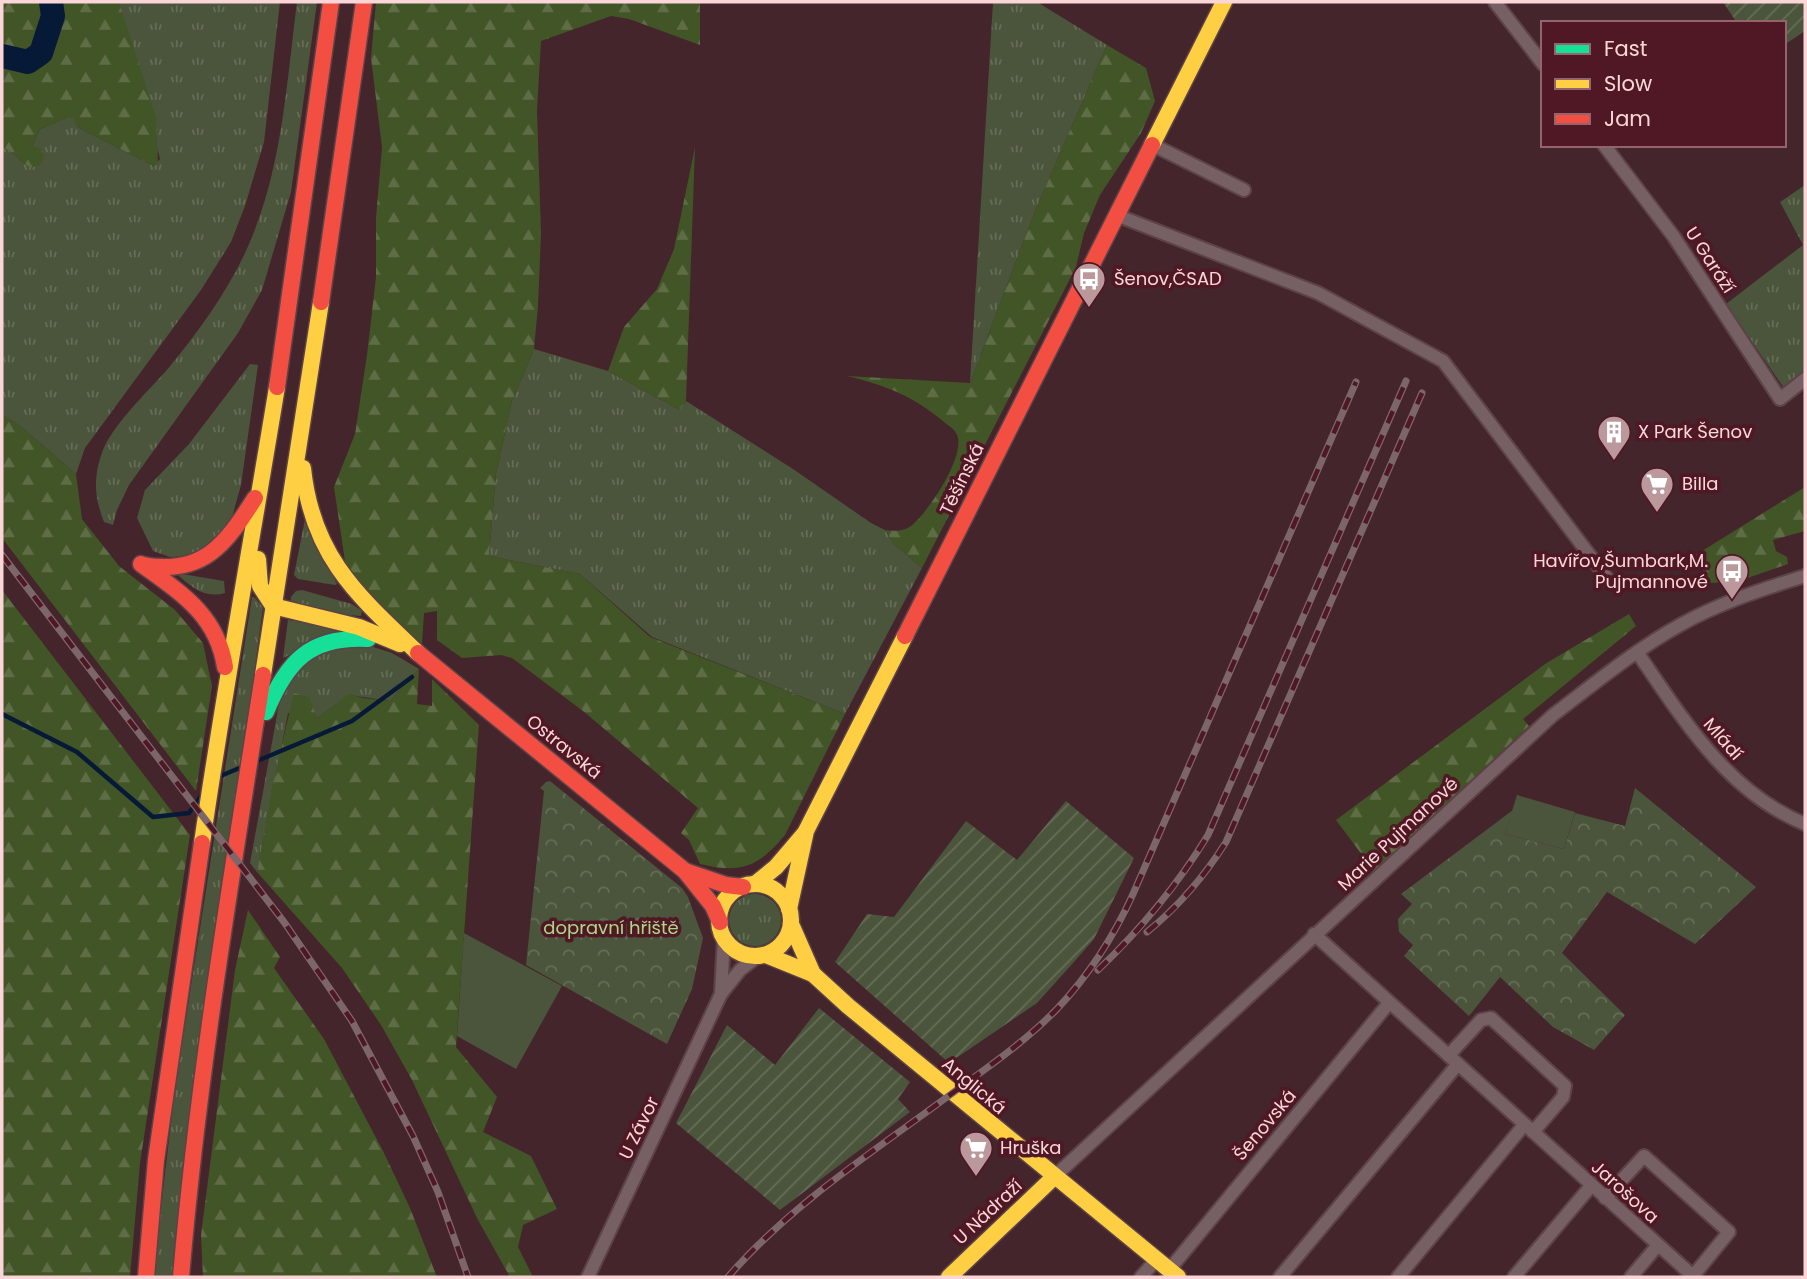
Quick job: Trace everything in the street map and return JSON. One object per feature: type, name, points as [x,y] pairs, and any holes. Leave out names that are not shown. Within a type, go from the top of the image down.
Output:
[{"type":"main road","points":[[146,1277],[156,1160],[223,699],[246,578],[286,332],[331,2]]},
{"type":"main road","points":[[181,1277],[189,1179],[202,1075],[334,218],[364,2]]},
{"type":"main road","name":"Těšínská","points":[[790,917],[807,831],[1224,2]]},
{"type":"main road","points":[[302,425],[303,474],[314,530],[327,554],[349,582],[412,650]]},
{"type":"main road","points":[[260,490],[258,578],[264,594],[273,606],[359,626],[412,650]]},
{"type":"main road","points":[[223,699],[224,660],[218,635],[211,622],[195,606],[141,564],[166,569],[179,568],[215,551],[228,539],[260,490]]},
{"type":"main road","points":[[250,757],[278,682],[301,654],[322,642],[344,638],[412,650]]},
{"type":"main road","name":"Ostravská","points":[[412,650],[685,871],[713,906],[722,930]]},
{"type":"main road","name":"Těšínská","points":[[749,886],[778,867],[807,831]]},
{"type":"main road","name":"Ostravská","points":[[685,871],[717,882],[749,886]]},
{"type":"main road","points":[[749,886],[776,891],[784,898],[790,917],[784,942],[777,949],[762,955],[738,952],[722,930],[721,911],[725,901],[749,886]]},
{"type":"main road","name":"Anglická","points":[[790,917],[813,974]]},
{"type":"main road","name":"Anglická","points":[[762,955],[813,974],[848,1006],[1167,1269]]},
{"type":"main road","name":"U Nádraží","points":[[949,1277],[1054,1177]]},
{"type":"street","points":[[1495,2],[1541,61]]},
{"type":"street","points":[[1151,144],[1244,190]]},
{"type":"street","name":"U Garáží","points":[[1606,147],[1674,237],[1780,399],[1805,379]]},
{"type":"street","points":[[1115,215],[1318,293],[1443,361],[1610,582]]},
{"type":"street","name":"Marie Pujmanové","points":[[1054,1177],[1553,715],[1637,652],[1680,625],[1767,587],[1805,576]]},
{"type":"street","name":"Mládí","points":[[1637,652],[1700,743],[1721,765],[1744,788],[1773,809],[1805,824]]},
{"type":"street","name":"U Závor","points":[[721,994],[722,930]]},
{"type":"street","name":"Jarošova","points":[[1314,934],[1694,1277]]},
{"type":"street","name":"U Závor","points":[[588,1277],[721,994],[740,970],[762,955]]},
{"type":"street","name":"Šenovská","points":[[1141,1277],[1167,1269],[1389,1003]]},
{"type":"street","points":[[1280,1277],[1454,1060],[1481,1020],[1492,1018],[1565,1086],[1563,1097],[1529,1129],[1398,1277]]},
{"type":"street","points":[[1605,1198],[1644,1156],[1729,1232],[1694,1277]]},
{"type":"street","points":[[1514,1277],[1591,1186]]},
{"type":"street","points":[[1631,1277],[1658,1245]]},
{"type":"green space","points":[[2,2],[119,2],[156,117],[158,164],[154,166],[85,131],[78,127],[73,118],[66,118],[40,129],[32,146],[40,148],[44,156],[42,163],[31,168],[2,147]]},
{"type":"green space","points":[[119,2],[280,2],[264,142],[231,242],[201,290],[85,448],[76,474],[19,425],[2,415],[2,147],[31,168],[42,163],[32,146],[40,129],[66,118],[74,118],[78,127],[154,166],[160,159]]},
{"type":"green space","points":[[297,2],[317,2],[291,192],[262,290],[238,333],[129,485],[113,525],[104,522],[98,504],[96,478],[108,440],[204,322],[237,269],[254,232],[272,176],[278,147]]},
{"type":"green space","points":[[376,2],[700,2],[700,45],[629,19],[611,16],[541,41],[537,111],[541,233],[534,349],[512,401],[496,473],[489,556],[580,574],[650,637],[845,714],[785,835],[766,854],[748,865],[727,868],[700,864],[689,840],[681,833],[698,808],[583,711],[512,658],[501,655],[462,658],[437,640],[437,611],[424,613],[422,644],[371,596],[346,568],[334,487],[355,434],[376,277],[376,218],[382,147],[371,58]]},
{"type":"green space","points":[[993,2],[1037,2],[1107,45],[1035,211],[970,383]]},
{"type":"green space","points":[[1723,2],[1805,2],[1805,31],[1786,44],[1786,21],[1736,21]]},
{"type":"green space","points":[[1107,45],[1146,68],[1155,101],[1141,133],[1100,195],[1084,233],[1076,267],[922,568],[894,544],[885,530],[898,531],[908,528],[927,509],[952,468],[957,454],[956,433],[911,399],[874,383],[847,376],[970,383],[1035,211]]},
{"type":"green space","points":[[695,147],[686,401],[680,410],[608,371],[624,327],[657,289],[674,249]]},
{"type":"green space","points":[[1805,185],[1805,371],[1784,388],[1726,304],[1803,245],[1780,202]]},
{"type":"green space","points":[[534,349],[608,371],[680,410],[686,401],[885,530],[894,544],[922,568],[845,714],[652,637],[580,574],[489,556],[496,473],[512,401]]},
{"type":"green space","points":[[250,364],[258,365],[241,485],[231,521],[216,540],[188,556],[170,557],[153,551],[137,518],[145,490],[189,444]]},
{"type":"green space","points":[[2,415],[19,425],[76,474],[82,519],[119,566],[175,610],[203,643],[212,686],[196,791],[2,538]]},
{"type":"green space","points":[[1805,487],[1805,531],[1773,540],[1776,551],[1787,557],[1788,564],[1739,581],[1711,583],[1694,556]]},
{"type":"green space","points":[[305,519],[337,584],[335,585],[298,579],[294,575]]},
{"type":"green space","points":[[176,573],[224,581],[225,593],[204,593]]},
{"type":"green space","points":[[2,590],[190,835],[140,1163],[130,1277],[2,1277]]},
{"type":"green space","points":[[302,590],[352,604],[362,611],[361,616],[337,614],[291,602],[296,591]]},
{"type":"green space","points":[[252,597],[263,607],[173,1277],[153,1277],[175,1088]]},
{"type":"green space","points":[[1629,614],[1636,626],[1523,719],[1529,726],[1374,871],[1336,820],[1545,664]]},
{"type":"green space","points":[[288,620],[350,628],[283,658]]},
{"type":"green space","points":[[367,645],[392,653],[419,669],[390,701],[349,695],[317,718],[288,713],[257,872],[250,863],[279,704],[297,671],[319,654],[336,648]]},
{"type":"green space","points":[[419,669],[417,704],[432,706],[432,679],[479,725],[456,1047],[497,1097],[483,1132],[531,1156],[557,1209],[523,1225],[518,1247],[533,1277],[510,1277],[478,1220],[412,1080],[381,1025],[342,968],[257,872],[273,783],[294,693],[309,697],[317,718],[349,694],[390,701]]},
{"type":"green space","name":"dopravní hřiště","points":[[550,781],[682,888],[688,897],[703,938],[692,989],[667,1044],[526,965],[544,791],[540,788]]},
{"type":"green space","points":[[1635,788],[1756,887],[1695,944],[1607,892],[1562,953],[1625,1015],[1594,1050],[1553,1027],[1500,977],[1469,1016],[1404,956],[1413,945],[1399,932],[1398,919],[1412,904],[1401,894],[1513,810],[1505,834],[1564,849],[1575,813],[1625,826]]},
{"type":"green space","points":[[1517,795],[1575,812],[1564,849],[1505,834]]},
{"type":"green space","points":[[1066,801],[1134,858],[1094,939],[1037,1003],[949,1063],[835,962],[867,914],[894,917],[966,821],[1017,860]]},
{"type":"green space","points":[[755,894],[765,896],[773,902],[779,910],[779,930],[773,938],[765,944],[755,946],[745,944],[737,938],[731,930],[729,920],[731,910],[737,902],[745,896]]},
{"type":"green space","points":[[248,910],[280,957],[274,968],[324,1039],[383,1151],[410,1208],[437,1277],[203,1277],[201,1235],[235,970]]},
{"type":"green space","points":[[464,933],[562,986],[516,1069],[457,1036]]},
{"type":"green space","points":[[819,1008],[910,1082],[898,1099],[910,1112],[780,1210],[676,1123],[727,1025],[775,1065]]},
{"type":"waterway","points":[[2,56],[28,62],[41,53],[53,16],[51,2]]},
{"type":"waterway","points":[[257,761],[352,721],[412,677]]},
{"type":"waterway","points":[[2,714],[77,752],[153,817],[189,813],[201,796]]},
{"type":"waterway","points":[[218,777],[242,767]]},
{"type":"railway","points":[[1098,970],[1158,906],[1208,835],[1406,381]]},
{"type":"railway","points":[[728,1277],[754,1249],[810,1199],[1035,1030],[1069,996],[1090,969],[1118,925],[1133,894],[1356,382]]},
{"type":"railway","points":[[1147,932],[1190,890],[1226,842],[1422,393]]},
{"type":"railway","points":[[2,555],[284,922],[352,1021],[413,1136],[438,1192],[468,1277]]},
{"type":"traffic: fast","points":[[266,712],[283,679],[303,655],[331,642],[368,639]]},
{"type":"traffic: slow","points":[[1152,145],[1224,2]]},
{"type":"traffic: slow","points":[[263,675],[321,302]]},
{"type":"traffic: slow","points":[[202,843],[277,387]]},
{"type":"traffic: slow","points":[[303,468],[308,499],[327,550],[357,592],[418,653]]},
{"type":"traffic: slow","points":[[258,559],[260,586],[273,606],[359,627],[400,644]]},
{"type":"traffic: slow","points":[[789,909],[806,831],[905,636]]},
{"type":"traffic: slow","points":[[755,884],[776,867],[805,833]]},
{"type":"traffic: slow","points":[[755,884],[775,890],[785,900],[791,920],[785,940],[775,950],[755,956],[735,950],[725,940],[719,920],[725,900],[735,890],[755,884]]},
{"type":"traffic: slow","points":[[791,924],[813,974]]},
{"type":"traffic: slow","points":[[766,955],[813,974],[848,1006],[1178,1277]]},
{"type":"traffic: slow","points":[[949,1277],[1054,1177]]},
{"type":"traffic: jam","points":[[277,387],[331,2]]},
{"type":"traffic: jam","points":[[321,302],[364,2]]},
{"type":"traffic: jam","points":[[905,636],[1152,145]]},
{"type":"traffic: jam","points":[[143,565],[182,566],[211,553],[234,529],[255,498]]},
{"type":"traffic: jam","points":[[141,564],[183,596],[205,619],[221,649],[225,667]]},
{"type":"traffic: jam","points":[[418,653],[685,871],[713,906],[720,922]]},
{"type":"traffic: jam","points":[[181,1277],[206,1050],[263,675]]},
{"type":"traffic: jam","points":[[146,1277],[156,1160],[202,843]]},
{"type":"traffic: jam","points":[[685,871],[726,885],[743,887]]},
{"type":"place","name":"Šenov,ČSAD","points":[[1089,309]]},
{"type":"place","name":"X Park Šenov","points":[[1614,462]]},
{"type":"place","name":"Billa","points":[[1657,514]]},
{"type":"place","name":"Havířov,Šumbark,M. Pujmannové","points":[[1732,601]]},
{"type":"place","name":"Hruška","points":[[976,1178]]}]
